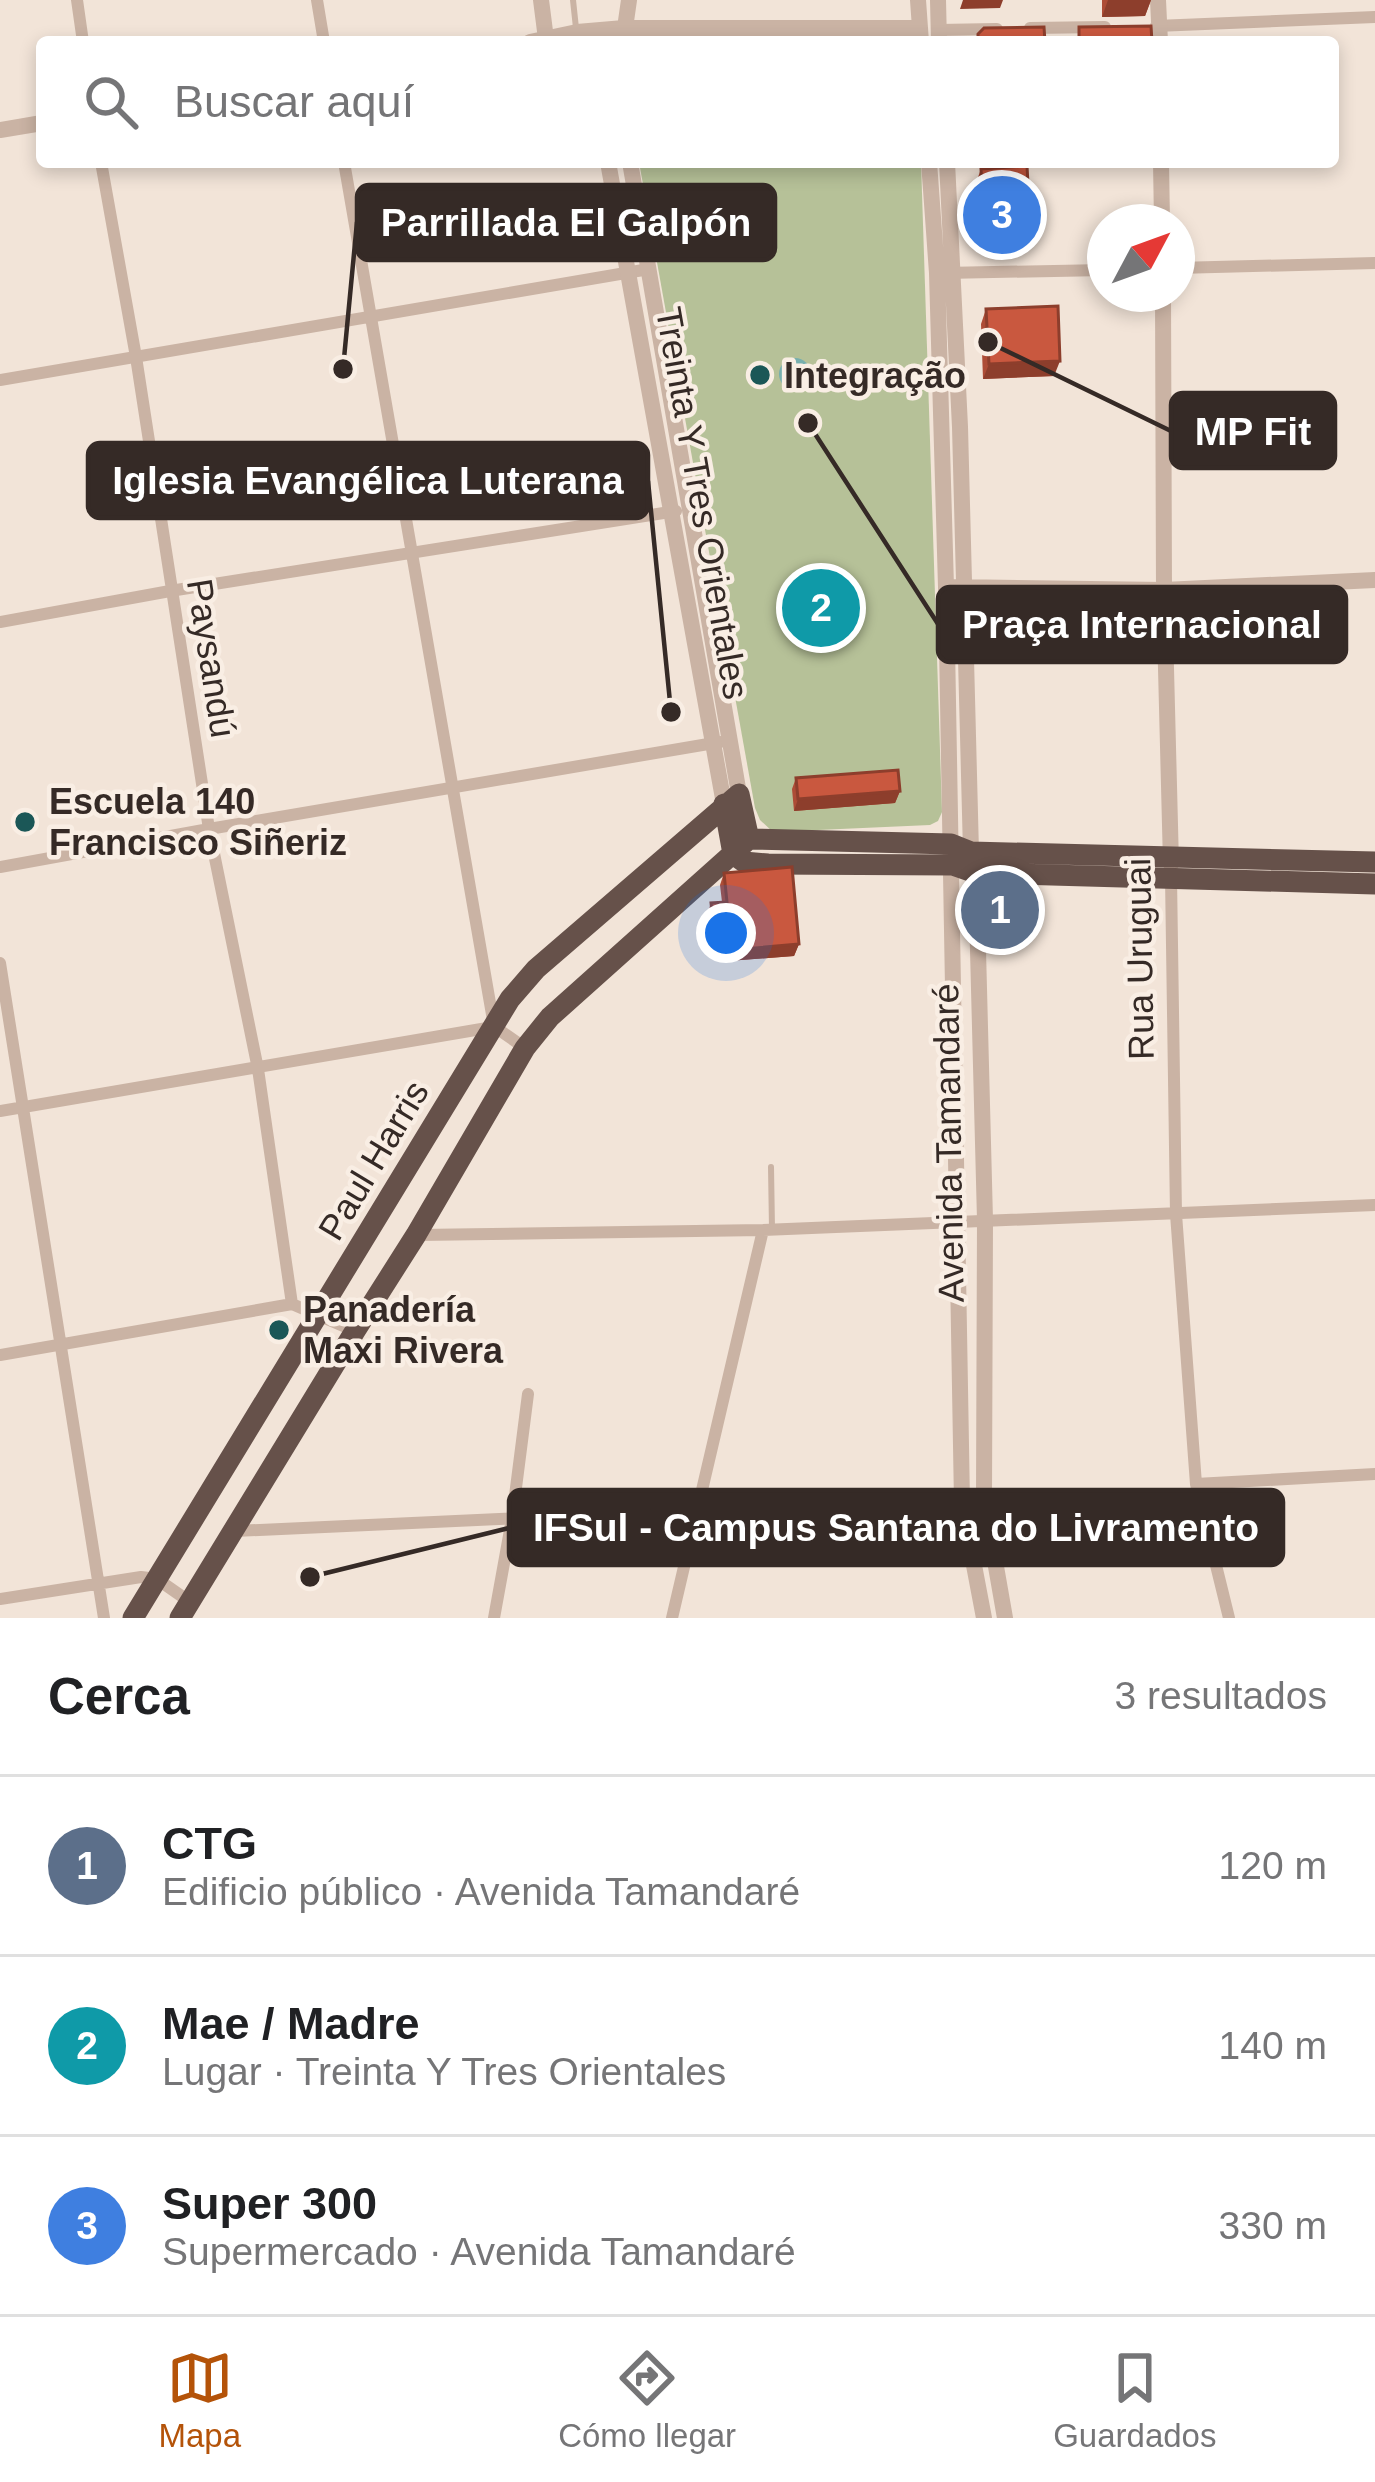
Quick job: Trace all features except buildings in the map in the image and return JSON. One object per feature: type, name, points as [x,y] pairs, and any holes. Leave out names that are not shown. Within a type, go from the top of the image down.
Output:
[{"type":"highway","name":"Treinta Y Tres Orientales","points":[[732,799],[741,847]]},
{"type":"highway","name":"Paul Harris","points":[[133,1618],[510,1000],[536,969],[732,799]]},
{"type":"highway","points":[[741,847],[744,862],[768,864],[963,859],[1171,867],[1375,884]]},
{"type":"highway","points":[[185,1610],[525,1048],[550,1017],[741,847]]},
{"type":"highway","points":[[1171,867],[1375,862]]},
{"type":"street","points":[[77,0],[82,36]]},
{"type":"street","points":[[317,0],[323,36]]},
{"type":"street","points":[[538,36],[541,0]]},
{"type":"street","points":[[623,36],[629,0]]},
{"type":"street","points":[[918,0],[928,36]]},
{"type":"street","points":[[928,36],[938,0]]},
{"type":"street","points":[[1158,0],[1160,34]]},
{"type":"street","points":[[1138,26],[1160,34],[1375,17]]},
{"type":"street","points":[[947,36],[1115,27]]},
{"type":"street","points":[[0,130],[36,124]]},
{"type":"street","name":"Paysandú","points":[[101,168],[136,357],[209,829],[258,1069],[292,1304]]},
{"type":"street","points":[[345,168],[494,1027]]},
{"type":"street","name":"Treinta Y Tres Orientales","points":[[609,168],[681,511]]},
{"type":"street","name":"Treinta Y Tres Orientales","points":[[631,168],[681,511],[732,799]]},
{"type":"street","name":"Avenida Tamandaré","points":[[930,168],[945,273]]},
{"type":"street","name":"Avenida Tamandaré","points":[[947,168],[945,273],[963,859],[985,1220],[984,1498],[1006,1618]]},
{"type":"street","points":[[1162,168],[1162,204]]},
{"type":"street","points":[[1195,268],[1375,263]]},
{"type":"street","points":[[0,380],[649,269]]},
{"type":"street","points":[[945,273],[1087,269]]},
{"type":"street","name":"Rua Uruguai","points":[[1163,312],[1177,1214],[1196,1484],[1229,1618]]},
{"type":"street","points":[[0,622],[681,511]]},
{"type":"street","points":[[955,587],[1164,590],[1375,580]]},
{"type":"street","points":[[0,868],[721,742]]},
{"type":"street","name":"Avenida Tamandaré","points":[[963,859],[958,1220],[962,1502],[984,1618]]},
{"type":"street","points":[[0,963],[104,1618]]},
{"type":"street","points":[[0,1111],[494,1027],[525,1048]]},
{"type":"street","points":[[416,1235],[768,1229],[1375,1205]]},
{"type":"street","points":[[672,1618],[768,1229]]},
{"type":"street","points":[[0,1355],[292,1304],[355,1331]]},
{"type":"street","points":[[494,1618],[527,1394]]},
{"type":"street","points":[[1196,1484],[1375,1474]]},
{"type":"street","points":[[235,1531],[984,1498]]},
{"type":"street","points":[[0,1599],[140,1577],[157,1579],[185,1610]]},
{"type":"lane","points":[[573,0],[584,35]]},
{"type":"lane","points":[[768,1229],[771,1167]]},
{"type":"green space","points":[[640,168],[921,168],[942,812],[930,825],[773,832],[755,808]]},
{"type":"water","points":[[795,358],[806,363],[811,374],[806,385],[795,390],[784,385],[779,374],[784,363]]},
{"type":"place","name":"Super 300","points":[[1002,215]]},
{"type":"place","name":"MP Fit","points":[[988,342]]},
{"type":"place","name":"Parrillada El Galpón","points":[[343,369]]},
{"type":"place","name":"Integração","points":[[760,375]]},
{"type":"place","name":"Praça Internacional","points":[[808,423]]},
{"type":"place","name":"Mae / Madre","points":[[821,608]]},
{"type":"place","name":"Iglesia Evangélica Luterana","points":[[671,712]]},
{"type":"place","name":"Escuela 140 Francisco Siñeriz","points":[[25,822]]},
{"type":"place","name":"CTG","points":[[1000,910]]},
{"type":"place","name":"Panadería Maxi Rivera","points":[[279,1330]]},
{"type":"place","name":"IFSul - Campus Santana do Livramento","points":[[310,1577]]}]
